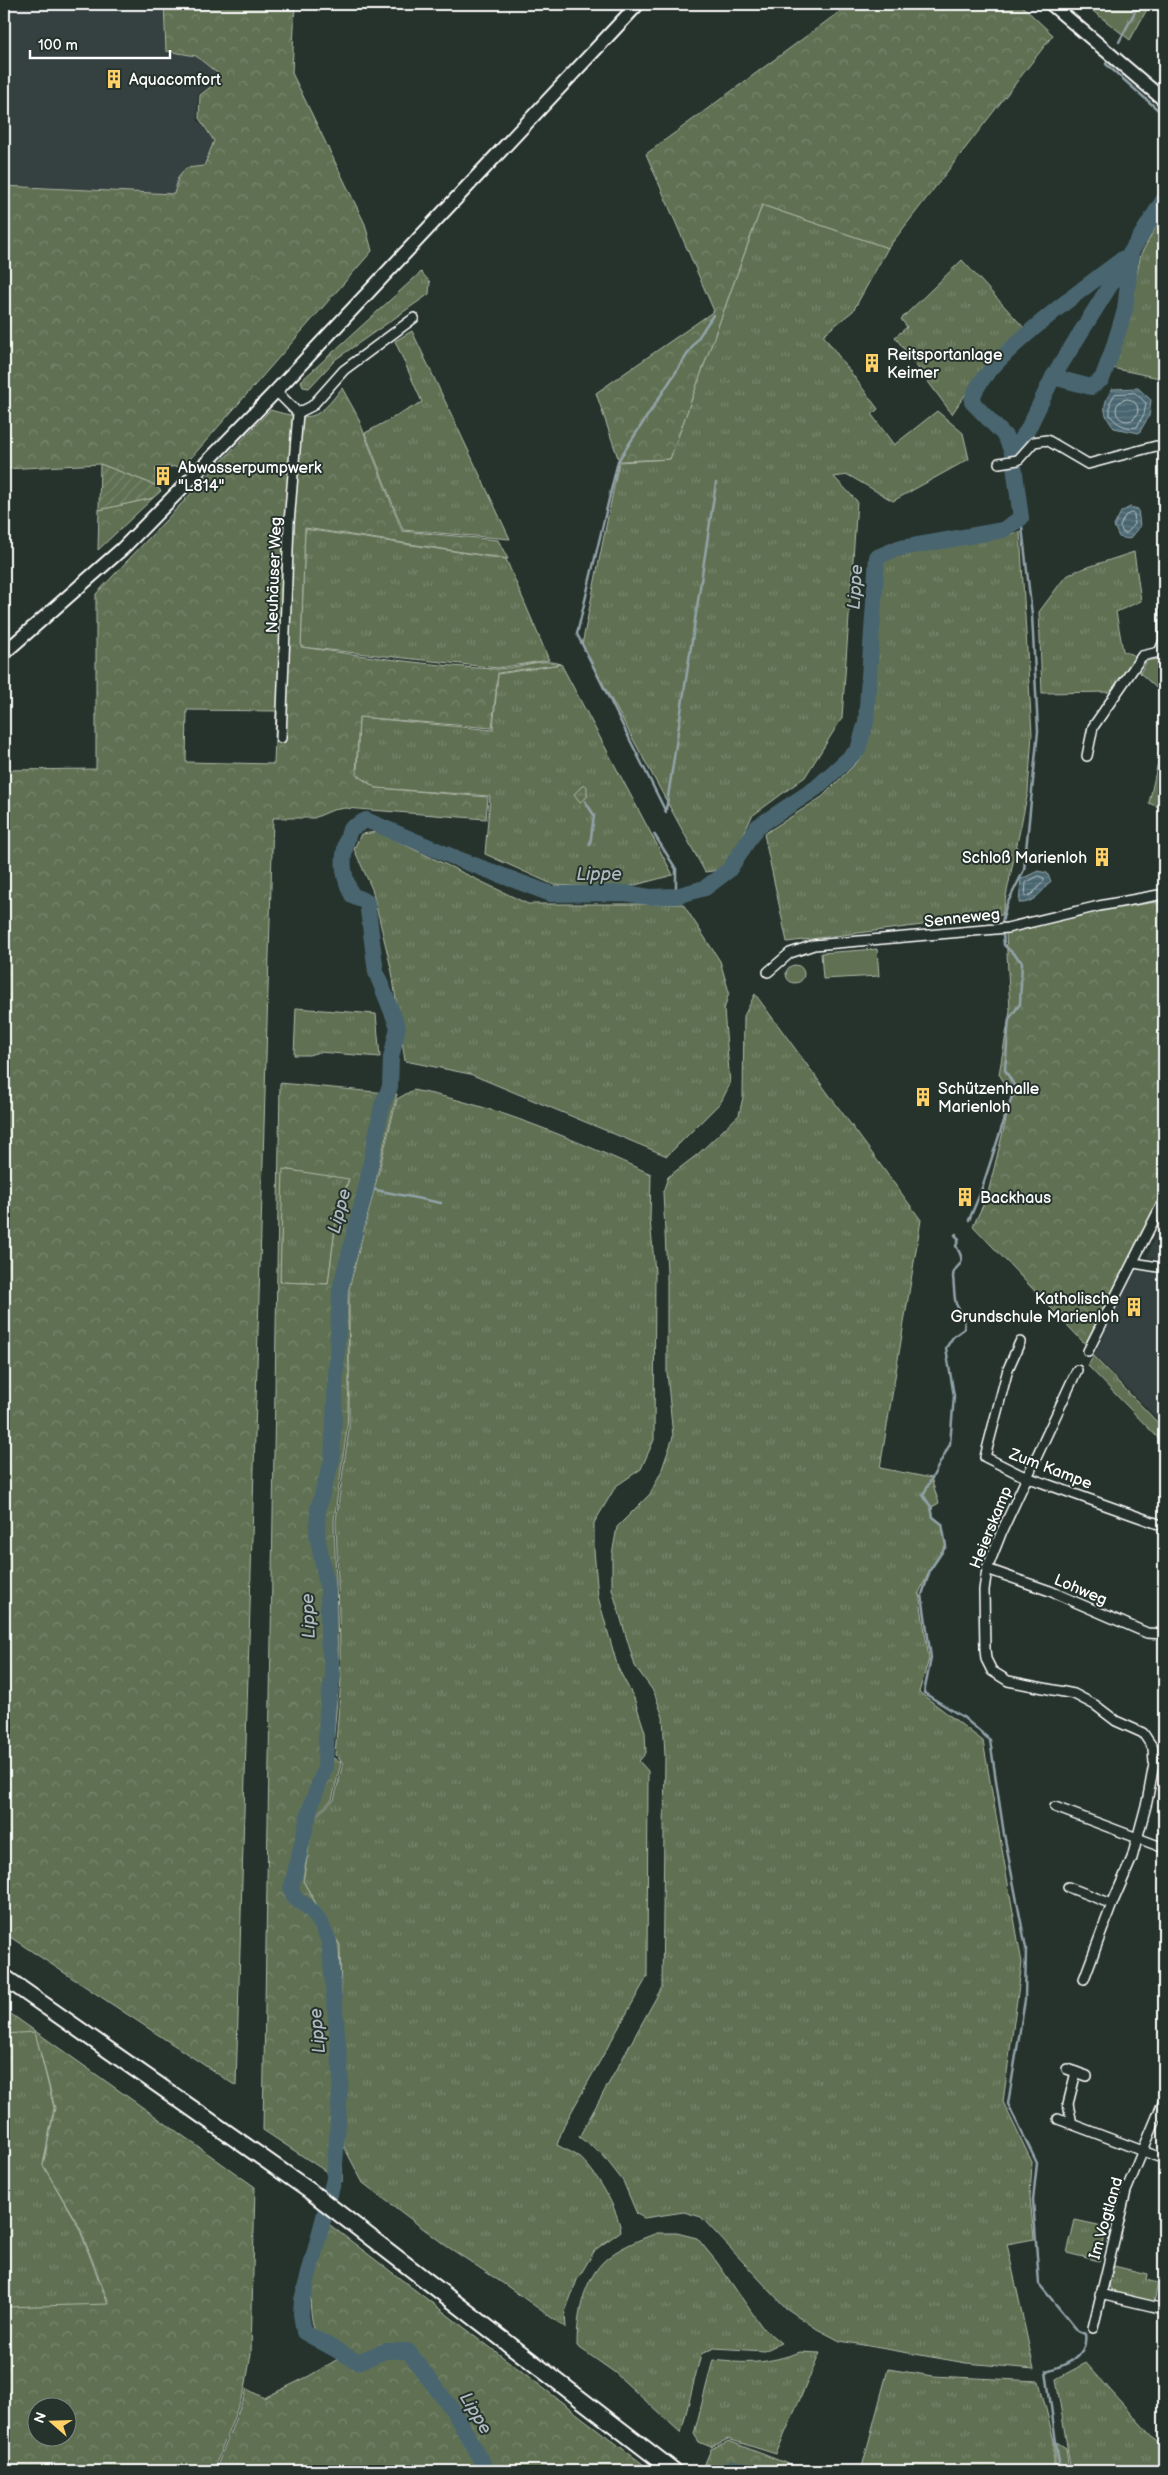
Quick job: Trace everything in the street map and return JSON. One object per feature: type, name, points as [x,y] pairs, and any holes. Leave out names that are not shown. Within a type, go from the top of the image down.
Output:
[{"type":"highway","points":[[4,1977],[310,2191],[674,2471]]},
{"type":"main road","points":[[4,653],[122,549],[276,391],[638,4]]},
{"type":"main road","points":[[1051,4],[1164,100]]},
{"type":"street","points":[[276,391],[298,413],[312,406],[344,370],[414,318]]},
{"type":"street","name":"Neuhäuser Weg","points":[[281,738],[288,533],[298,413]]},
{"type":"street","points":[[1002,463],[1018,460],[1034,442],[1047,440],[1088,464],[1156,446],[1164,448]]},
{"type":"street","points":[[1164,610],[1164,635]]},
{"type":"street","points":[[1087,756],[1093,727],[1142,656],[1160,652],[1164,641]]},
{"type":"street","name":"Senneweg","points":[[768,972],[790,953],[814,945],[1002,929],[1099,906],[1164,894]]},
{"type":"street","points":[[1088,1351],[1134,1263],[1164,1200]]},
{"type":"street","points":[[1134,1263],[1164,1268]]},
{"type":"street","name":"Zum Kampe","points":[[1020,1342],[1008,1369],[985,1457],[1027,1476],[1164,1526]]},
{"type":"street","name":"Heierskamp","points":[[1077,1370],[1027,1476],[987,1569],[984,1590],[986,1659],[992,1671],[1008,1681],[1074,1694],[1095,1705],[1116,1721],[1143,1733],[1151,1742],[1154,1764],[1138,1838]]},
{"type":"street","name":"Lohweg","points":[[987,1569],[1050,1591],[1147,1633],[1164,1634]]},
{"type":"street","points":[[1055,1807],[1164,1848]]},
{"type":"street","points":[[1084,1979],[1112,1904],[1132,1858],[1138,1838]]},
{"type":"street","points":[[1068,1887],[1112,1904]]},
{"type":"street","points":[[1067,2069],[1087,2076]]},
{"type":"street","points":[[1072,2124],[1068,2104],[1076,2072]]},
{"type":"street","name":"Im Vogtland","points":[[1093,2328],[1126,2191],[1164,2100]]},
{"type":"street","points":[[1058,2119],[1164,2159]]},
{"type":"street","points":[[1100,2294],[1164,2309]]},
{"type":"shaded area","points":[[4,4],[163,4],[166,52],[196,56],[221,76],[217,82],[198,94],[197,119],[214,141],[203,166],[186,167],[178,178],[174,194],[4,185]]},
{"type":"shaded area","points":[[1164,1210],[1164,1261],[1147,1257]]},
{"type":"shaded area","points":[[1135,1269],[1164,1276],[1164,1425],[1094,1355]]},
{"type":"green space","points":[[164,4],[295,4],[292,73],[365,224],[372,251],[184,466],[156,468],[155,485],[100,464],[4,469],[4,186],[174,194],[178,178],[186,168],[204,166],[214,141],[199,118],[200,95],[217,82],[221,76],[196,56],[166,51]]},
{"type":"green space","points":[[850,4],[1020,4],[1053,35],[888,248],[762,205],[670,459],[619,461],[596,393],[714,311],[646,154]]},
{"type":"green space","points":[[1084,4],[1150,4],[1130,40]]},
{"type":"green space","points":[[762,205],[888,248],[853,311],[823,335],[878,409],[872,415],[894,445],[937,411],[963,433],[969,459],[893,501],[848,475],[834,477],[857,501],[842,718],[805,777],[752,816],[727,869],[705,872],[582,645],[619,462],[670,459]]},
{"type":"green space","points":[[1164,212],[1164,379],[1112,368],[1124,334],[1141,254]]},
{"type":"green space","points":[[962,260],[1026,330],[977,380],[952,414],[895,337],[907,327],[901,319]]},
{"type":"green space","points":[[421,272],[430,282],[429,294],[336,359],[309,388],[303,387],[301,381]]},
{"type":"green space","points":[[412,331],[510,539],[403,530],[365,433],[422,402],[395,341]]},
{"type":"green space","points":[[342,388],[357,415],[402,531],[498,540],[508,559],[305,528],[301,647],[472,668],[496,669],[545,662],[561,664],[498,673],[492,728],[359,717],[356,775],[376,788],[488,797],[486,819],[345,808],[333,810],[314,818],[273,818],[236,2086],[4,1933],[4,770],[96,769],[96,594],[270,410],[295,416],[312,416],[319,413]],"holes":[[[187,710],[276,711],[274,764],[186,762]]]},
{"type":"green space","points":[[100,464],[155,485],[161,491],[153,498],[99,510]]},
{"type":"green space","points":[[153,498],[98,550],[99,510]]},
{"type":"green space","points":[[305,529],[506,559],[549,660],[498,668],[301,647]]},
{"type":"green space","points":[[1020,532],[1032,734],[1028,792],[1002,915],[787,942],[764,834],[822,797],[862,757],[872,725],[884,558]]},
{"type":"green space","points":[[1134,552],[1141,601],[1116,612],[1123,651],[1136,656],[1111,692],[1042,693],[1039,612],[1065,577],[1076,571]]},
{"type":"green space","points":[[1164,659],[1164,695],[1140,673],[1147,660]]},
{"type":"green space","points":[[561,664],[673,875],[624,888],[554,885],[485,854],[490,796],[376,788],[357,774],[359,717],[493,730],[498,674]]},
{"type":"green space","points":[[1164,735],[1164,810],[1149,803]]},
{"type":"green space","points":[[584,784],[587,787],[587,797],[580,802],[574,794]]},
{"type":"green space","points":[[378,832],[528,904],[683,904],[720,961],[729,992],[724,1010],[730,1084],[721,1102],[667,1156],[470,1074],[405,1061],[392,972],[372,889],[354,849],[361,834]]},
{"type":"green space","points":[[1164,901],[1164,1188],[1158,1206],[1086,1345],[973,1226],[987,1197],[1012,1095],[999,1074],[1010,1011],[1006,933],[1109,909]]},
{"type":"green space","points":[[877,949],[879,976],[823,979],[821,953]]},
{"type":"green space","points":[[795,965],[801,968],[804,974],[801,980],[795,983],[789,980],[786,974],[789,968]]},
{"type":"green space","points":[[755,994],[921,1220],[880,1468],[931,1478],[939,1503],[932,1507],[933,1516],[942,1524],[946,1546],[930,1570],[919,1593],[929,1659],[919,1692],[983,1741],[1022,1963],[1003,2102],[1032,2162],[1030,2197],[1034,2239],[1007,2244],[1034,2369],[966,2363],[840,2341],[817,2329],[786,2308],[701,2217],[684,2212],[644,2218],[637,2214],[623,2181],[602,2154],[579,2137],[662,1987],[665,1756],[663,1717],[654,1692],[635,1666],[612,1589],[612,1555],[617,1527],[650,1494],[661,1472],[673,1437],[667,1372],[667,1273],[663,1192],[668,1177],[698,1154],[739,1115],[743,1097],[744,1016]]},
{"type":"green space","points":[[296,1008],[376,1014],[380,1057],[319,1052],[309,1055],[294,1055]]},
{"type":"green space","points":[[280,1083],[397,1094],[348,1288],[349,1385],[347,1429],[334,1520],[339,1678],[332,1757],[341,1763],[332,1800],[313,1817],[303,1881],[339,1945],[344,2075],[342,2182],[263,2130]],"holes":[[[283,1169],[349,1179],[337,1214],[328,1284],[280,1282]]]},
{"type":"green space","points":[[413,1090],[504,1114],[564,1136],[651,1174],[650,1220],[655,1272],[654,1440],[641,1469],[616,1486],[594,1523],[598,1597],[618,1668],[634,1698],[645,1732],[646,1753],[639,1761],[648,1771],[647,1977],[564,2125],[557,2145],[578,2156],[599,2180],[616,2212],[621,2231],[595,2250],[577,2280],[565,2312],[566,2328],[445,2245],[363,2183],[344,2147],[340,1945],[303,1881],[314,1818],[334,1800],[343,1763],[335,1755],[341,1680],[336,1520],[349,1429],[349,1289],[397,1099]]},
{"type":"green space","points":[[282,1169],[349,1178],[337,1214],[328,1284],[280,1282]]},
{"type":"green space","points":[[1093,1356],[1164,1429],[1164,1444],[1088,1366]]},
{"type":"green space","points":[[4,2009],[255,2187],[251,2354],[245,2389],[213,2471],[4,2471],[4,2307],[109,2304],[80,2228],[43,2165],[55,2108],[35,2032],[4,2034]]},
{"type":"green space","points":[[35,2031],[54,2108],[43,2165],[79,2228],[108,2304],[81,2309],[4,2307],[4,2034]]},
{"type":"green space","points":[[322,2219],[652,2471],[215,2471],[247,2389],[264,2398],[309,2376],[338,2359],[317,2335],[311,2311],[311,2282],[319,2227]]},
{"type":"green space","points":[[1075,2220],[1107,2227],[1099,2261],[1067,2253]]},
{"type":"green space","points":[[657,2233],[677,2233],[697,2238],[716,2261],[762,2327],[781,2343],[764,2351],[714,2348],[701,2354],[681,2433],[614,2372],[577,2346],[582,2301],[590,2280],[596,2271],[603,2262],[615,2253],[628,2245]]},
{"type":"green space","points":[[1114,2266],[1147,2274],[1146,2280],[1158,2283],[1154,2303],[1112,2293],[1109,2285]]},
{"type":"green space","points":[[800,2352],[820,2353],[776,2454],[728,2439],[711,2447],[699,2442],[694,2434],[713,2360],[757,2362],[777,2359]]},
{"type":"green space","points":[[1086,2363],[1164,2450],[1164,2471],[1071,2471],[1056,2379]]},
{"type":"green space","points":[[888,2369],[933,2376],[1039,2381],[1054,2441],[1054,2471],[861,2471]]},
{"type":"green space","points":[[729,2441],[806,2471],[702,2471],[711,2449]]},
{"type":"green space","points":[[1055,2441],[1066,2448],[1069,2471],[1055,2471]]},
{"type":"water","points":[[1138,388],[1151,400],[1149,416],[1139,433],[1114,428],[1105,413],[1106,400],[1112,389]]},
{"type":"water","points":[[1130,507],[1138,509],[1140,526],[1129,539],[1119,537],[1114,526],[1121,512]]},
{"type":"water","points":[[1038,871],[1047,873],[1051,881],[1033,899],[1019,903],[1021,879]]},
{"type":"waterway","points":[[1119,42],[1139,4]]},
{"type":"waterway","points":[[1107,62],[1106,64],[1164,115]]},
{"type":"waterway","name":"Lippe","points":[[487,2471],[454,2412],[408,2351],[385,2351],[358,2362],[304,2332],[301,2314],[302,2300],[334,2179],[341,2077],[329,1941],[316,1916],[307,1906],[295,1899],[291,1889],[311,1805],[325,1768],[327,1710],[333,1675],[328,1640],[328,1591],[317,1535],[318,1508],[332,1460],[340,1289],[366,1188],[382,1105],[390,1087],[391,1058],[398,1027],[376,972],[367,902],[352,895],[348,886],[344,870],[347,838],[350,829],[366,820],[458,859],[551,894],[625,893],[650,897],[676,896],[705,888],[729,870],[757,827],[816,788],[858,750],[866,722],[877,557],[896,549],[1003,530],[1021,518],[1012,451],[1027,431],[1053,377],[1164,199]]},
{"type":"waterway","name":"Lippe","points":[[1053,377],[1091,387],[1102,379],[1125,310],[1131,257]]},
{"type":"waterway","name":"Lippe","points":[[1012,451],[1005,436],[972,402],[978,387],[992,368],[1013,347],[1063,304],[1124,258]]},
{"type":"waterway","points":[[666,812],[577,634],[618,461],[713,315]]},
{"type":"waterway","points":[[666,810],[716,483]]},
{"type":"waterway","points":[[969,1220],[980,1194],[1015,1087],[1005,1070],[1009,1019],[1020,1004],[1022,962],[1004,945],[1002,922],[1006,906],[1024,870],[1038,731],[1032,615],[1021,518]]},
{"type":"waterway","points":[[585,801],[594,815],[590,845]]},
{"type":"waterway","points":[[654,834],[676,869],[676,896]]},
{"type":"waterway","points":[[366,1188],[441,1203]]},
{"type":"waterway","points":[[956,1234],[959,1239],[956,1246],[960,1253],[961,1262],[954,1272],[954,1295],[956,1304],[964,1318],[964,1329],[953,1337],[946,1348],[954,1396],[950,1444],[923,1495],[931,1507],[933,1517],[942,1524],[946,1546],[930,1570],[922,1595],[931,1658],[924,1693],[963,1717],[990,1740],[1004,1834],[1026,1948],[1025,2000],[1008,2104],[1037,2163],[1033,2200],[1039,2284],[1078,2331],[1085,2334],[1083,2349],[1074,2359],[1046,2371],[1060,2471]]},
{"type":"waterway","name":"Lippe","points":[[724,2471],[732,2468],[748,2471]]},
{"type":"place","name":"Aquacomfort","points":[[114,79]]},
{"type":"place","name":"Reitsportanlage Keimer","points":[[872,363]]},
{"type":"place","name":"Abwasserpumpwerk \"L814\"","points":[[163,476]]},
{"type":"place","name":"Schloß Marienloh","points":[[1102,857]]},
{"type":"place","name":"Schützenhalle Marienloh","points":[[923,1097]]},
{"type":"place","name":"Backhaus","points":[[965,1197]]},
{"type":"place","name":"Katholische Grundschule Marienloh","points":[[1134,1307]]}]
